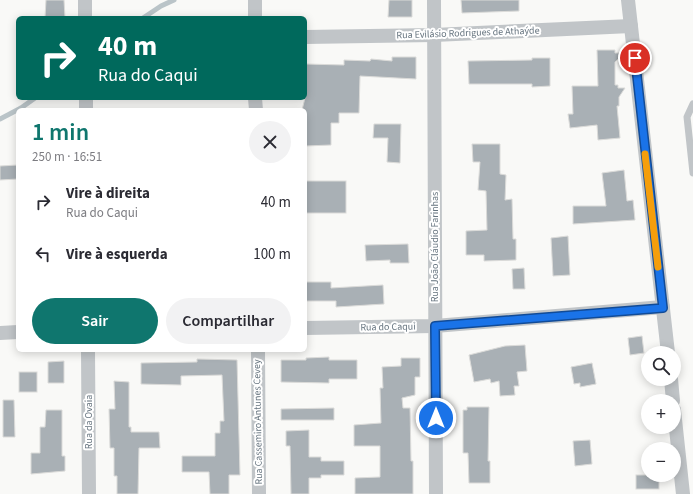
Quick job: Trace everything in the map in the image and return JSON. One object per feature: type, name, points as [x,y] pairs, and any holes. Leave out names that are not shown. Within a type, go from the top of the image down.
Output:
[{"type":"street","points":[[85,0],[86,16]]},
{"type":"street","points":[[255,0],[255,16]]},
{"type":"street","name":"Rua João Cláudio Farinhas","points":[[434,0],[436,494]]},
{"type":"street","points":[[628,0],[667,346]]},
{"type":"street","name":"Rua Evilásio Rodrigues de Athaýde","points":[[307,37],[434,35],[631,26]]},
{"type":"street","name":"Rua do Caqui","points":[[307,328],[435,326],[663,308]]},
{"type":"street","points":[[0,333],[16,332]]},
{"type":"street","name":"Rua da Ovaia","points":[[88,352],[89,494]]},
{"type":"street","name":"Rua Cassemiro Antunes Cevey","points":[[258,352],[259,494]]},
{"type":"street","points":[[677,434],[683,494]]},
{"type":"lane","points":[[693,104],[687,117],[693,173]]},
{"type":"building","points":[[46,0],[64,0],[65,16],[45,16]]},
{"type":"building","points":[[389,0],[412,0],[412,17],[388,17]]},
{"type":"building","points":[[461,0],[519,0],[519,11],[462,13]]},
{"type":"building","points":[[597,50],[615,50],[615,53],[624,53],[615,62],[615,85],[618,85],[618,88],[625,88],[619,97],[619,106],[617,106],[620,138],[598,140],[597,125],[570,128],[568,114],[573,114],[572,86],[598,86]]},
{"type":"building","points":[[392,57],[416,57],[416,79],[360,76],[359,113],[339,113],[339,123],[331,123],[331,145],[307,146],[307,108],[302,108],[304,100],[307,100],[307,64],[344,65],[344,60],[370,61],[371,59],[392,61]]},
{"type":"building","points":[[532,58],[550,58],[550,86],[532,87],[532,84],[469,84],[468,61],[532,60]]},
{"type":"building","points":[[374,124],[401,124],[400,163],[387,162],[388,138],[373,138]]},
{"type":"building","points":[[472,144],[500,144],[500,174],[506,175],[505,200],[512,199],[513,239],[516,239],[516,260],[484,261],[484,255],[466,255],[466,231],[487,230],[486,191],[478,190],[480,162],[473,162]]},
{"type":"building","points":[[16,165],[16,179],[0,180],[0,166]]},
{"type":"building","points":[[624,170],[627,201],[633,200],[635,220],[573,224],[573,206],[606,206],[602,173]]},
{"type":"building","points":[[307,181],[346,181],[346,213],[307,213]]},
{"type":"building","points":[[568,236],[570,275],[553,276],[551,238]]},
{"type":"building","points":[[408,244],[409,263],[390,263],[390,260],[366,261],[365,245]]},
{"type":"building","points":[[524,268],[525,289],[513,289],[512,269]]},
{"type":"building","points":[[307,282],[331,282],[331,288],[383,285],[384,304],[336,307],[336,301],[307,301]]},
{"type":"building","points":[[642,336],[643,346],[641,346],[641,353],[630,355],[628,338]]},
{"type":"building","points":[[525,345],[527,371],[517,372],[519,386],[514,386],[515,395],[500,396],[499,381],[491,383],[490,379],[474,382],[469,355],[505,346]]},
{"type":"building","points":[[329,357],[329,360],[357,360],[357,379],[329,379],[329,383],[281,382],[281,360],[306,360],[306,358]]},
{"type":"building","points":[[401,358],[420,358],[420,377],[415,377],[415,395],[402,398],[403,408],[410,408],[413,494],[355,494],[355,478],[380,477],[380,446],[354,446],[354,425],[381,423],[380,388],[383,388],[382,367],[401,366]]},
{"type":"building","points":[[197,359],[237,360],[240,475],[229,475],[229,494],[210,494],[209,472],[182,472],[182,456],[215,456],[215,433],[220,433],[220,421],[224,421],[222,375],[181,376],[181,385],[141,384],[141,363],[197,362]]},
{"type":"building","points":[[64,361],[64,383],[48,383],[48,362]]},
{"type":"building","points":[[592,363],[596,384],[580,387],[580,383],[574,384],[571,367]]},
{"type":"building","points":[[19,372],[37,372],[37,392],[19,392]]},
{"type":"building","points":[[114,381],[129,382],[129,427],[131,427],[131,432],[159,432],[160,448],[139,448],[138,494],[117,494],[117,476],[114,476],[114,448],[110,448],[109,409],[115,409]]},
{"type":"building","points":[[3,400],[14,400],[15,437],[3,437]]},
{"type":"building","points":[[467,407],[489,407],[488,461],[490,461],[490,483],[469,483],[468,453],[463,453],[463,410],[467,410]]},
{"type":"building","points":[[334,408],[334,420],[281,420],[281,409]]},
{"type":"building","points":[[46,410],[62,410],[62,456],[65,456],[65,471],[31,474],[31,453],[40,453],[40,427],[45,427]]},
{"type":"building","points":[[309,430],[309,457],[321,457],[321,461],[344,461],[344,475],[321,475],[321,478],[309,478],[309,494],[291,494],[290,446],[286,446],[286,431]]},
{"type":"building","points":[[590,440],[592,464],[575,466],[573,441]]},
{"type":"building","points":[[636,475],[641,475],[641,482],[659,482],[659,489],[636,489]]},
{"type":"waterway","points":[[146,16],[161,6],[174,0]]},
{"type":"waterway","points":[[21,108],[32,100]]},
{"type":"waterway","points":[[0,119],[16,111]]},
{"type":"slow traffic","points":[[645,154],[658,267]]},
{"type":"route","points":[[436,418],[435,326],[663,308],[635,58]]}]
